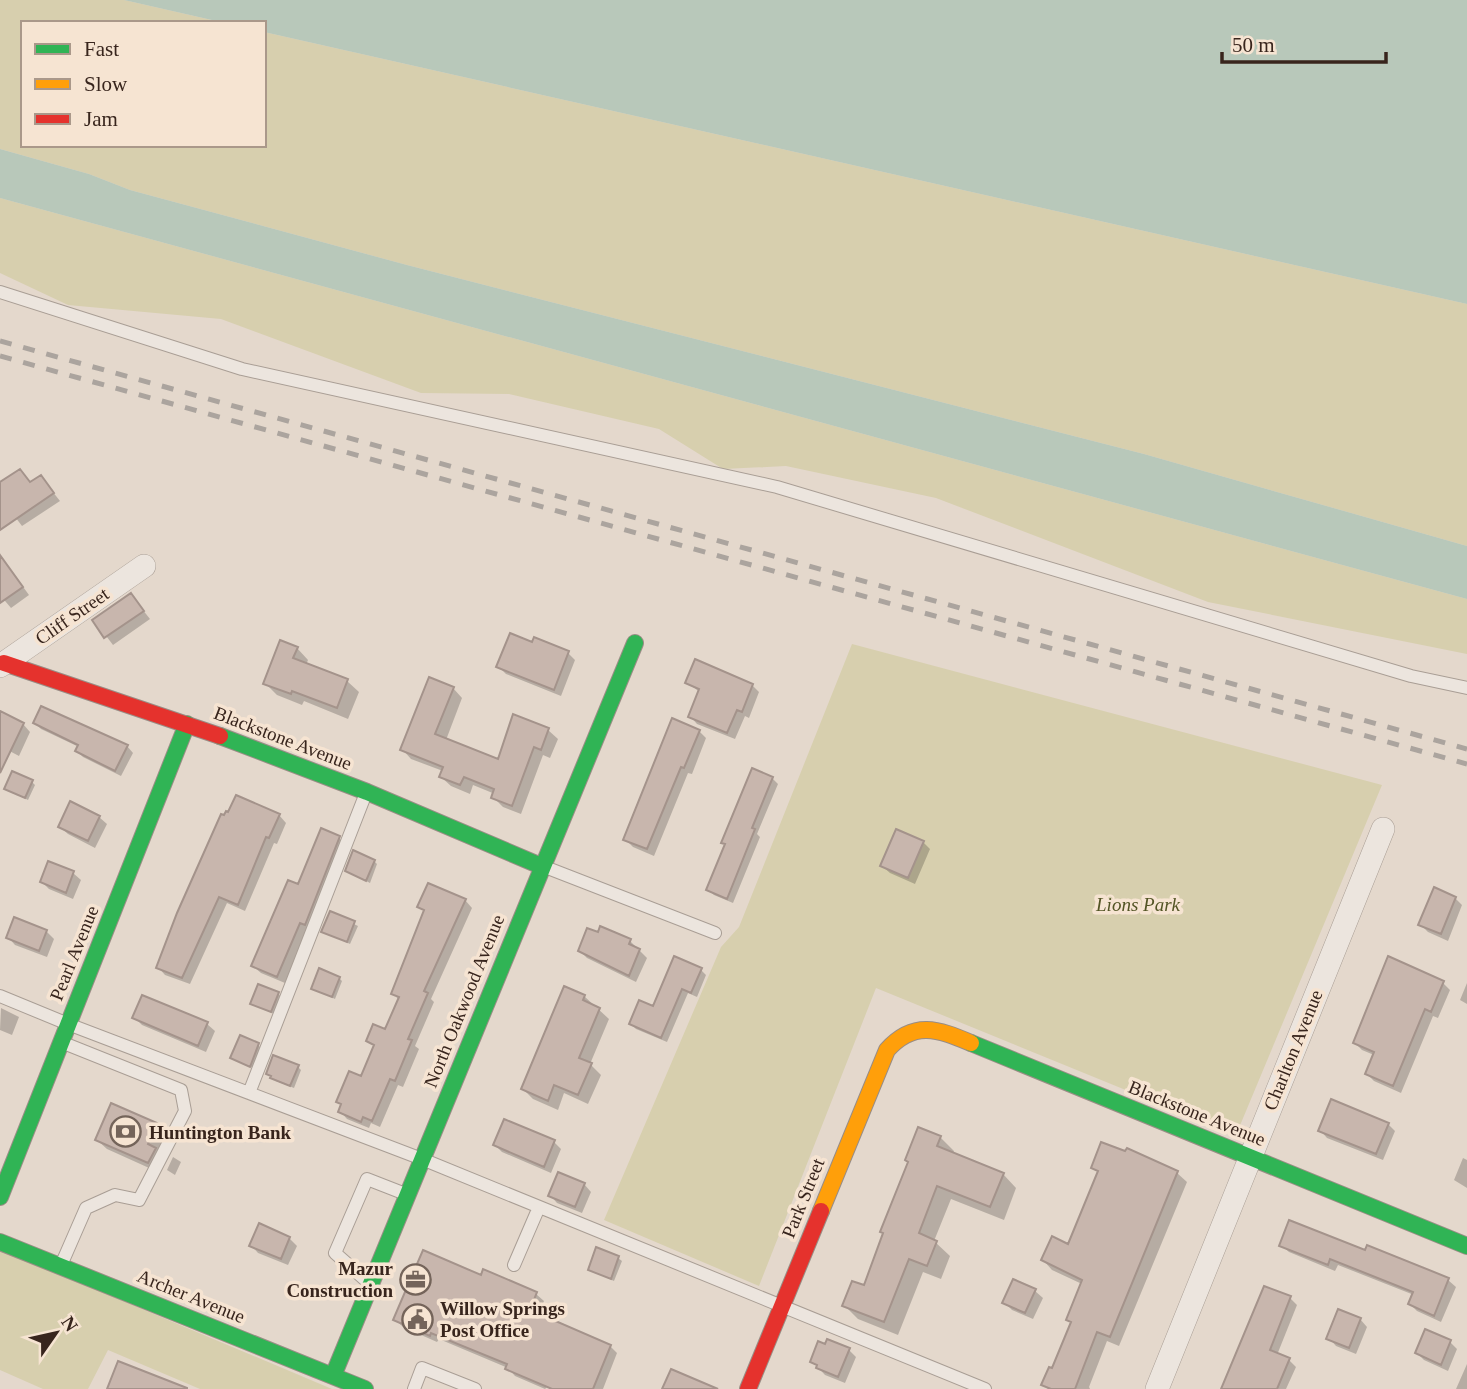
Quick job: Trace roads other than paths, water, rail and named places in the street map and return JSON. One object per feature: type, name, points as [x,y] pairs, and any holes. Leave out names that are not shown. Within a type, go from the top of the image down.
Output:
[{"type":"street","name":"Cliff Street","points":[[2,665],[144,566]]},
{"type":"street","name":"North Oakwood Avenue","points":[[333,1376],[635,643]]},
{"type":"street","name":"Blackstone Avenue","points":[[2,665],[187,724],[367,792],[541,866]]},
{"type":"street","name":"Pearl Avenue","points":[[0,1197],[187,724]]},
{"type":"street","name":"Charlton Avenue","points":[[1157,1389],[1383,829]]},
{"type":"street","name":"Blackstone Avenue","points":[[909,1032],[924,1028],[940,1030],[1467,1246]]},
{"type":"street","name":"Park Street","points":[[748,1389],[887,1049],[896,1039],[909,1032]]},
{"type":"street","name":"Archer Avenue","points":[[0,1242],[365,1389]]},
{"type":"lane","points":[[0,292],[242,369],[777,486],[1411,676],[1467,688]]},
{"type":"lane","points":[[249,1093],[367,792]]},
{"type":"lane","points":[[541,866],[715,933]]},
{"type":"lane","points":[[0,996],[422,1159],[985,1389]]},
{"type":"lane","points":[[61,1042],[181,1090],[185,1111],[139,1200],[115,1195],[86,1208],[61,1266]]},
{"type":"lane","points":[[371,1285],[335,1253],[367,1179],[408,1195]]},
{"type":"lane","points":[[514,1265],[539,1207]]},
{"type":"lane","points":[[414,1389],[422,1368],[475,1389]]},
{"type":"railway","points":[[0,341],[1467,749]]},
{"type":"railway","points":[[0,356],[1467,764]]},
{"type":"place","name":"Huntington Bank","points":[[126,1132]]},
{"type":"place","name":"Mazur Construction","points":[[416,1279]]},
{"type":"place","name":"Willow Springs Post Office","points":[[417,1319]]},
{"type":"park label","name":"Lions Park","points":[[1138,904]]}]
